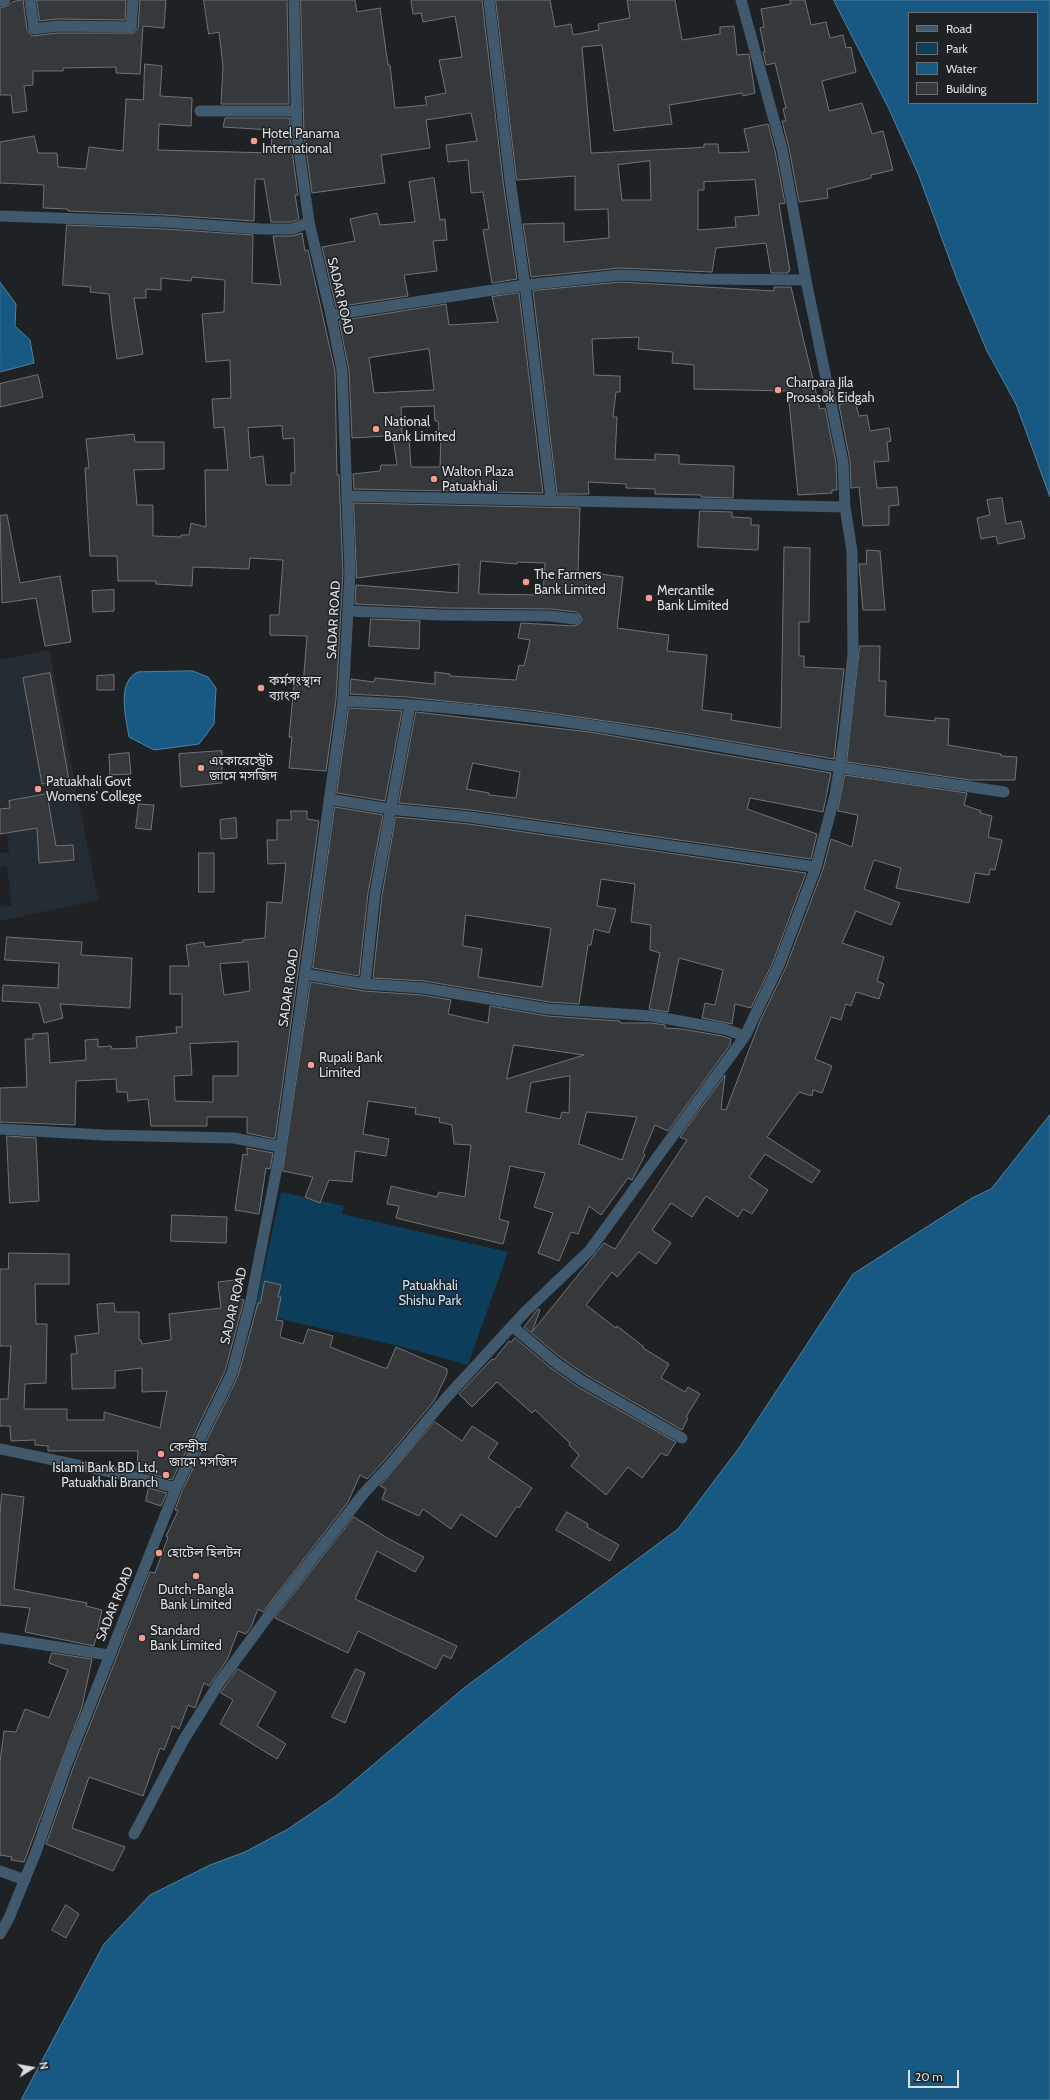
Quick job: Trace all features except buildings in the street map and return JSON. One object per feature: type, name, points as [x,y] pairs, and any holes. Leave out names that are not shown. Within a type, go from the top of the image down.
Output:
[{"type":"street","points":[[0,1],[5,0]]},
{"type":"street","points":[[30,0],[34,29],[57,26],[131,27],[133,0]]},
{"type":"street","name":"SADAR ROAD","points":[[0,1934],[25,1880],[66,1766],[176,1488],[232,1373],[251,1300],[281,1147],[343,701],[350,573],[342,370],[332,315],[308,222],[297,135],[298,111],[294,0]]},
{"type":"street","points":[[489,0],[550,499]]},
{"type":"street","points":[[134,1834],[183,1741],[219,1683],[364,1493],[389,1466],[446,1398],[512,1326],[590,1250],[745,1036],[779,965],[816,867],[835,795],[853,654],[852,551],[845,507],[843,462],[806,280],[782,149],[741,0]]},
{"type":"street","points":[[200,111],[298,111]]},
{"type":"street","points":[[0,216],[165,222],[261,229],[293,229],[308,222]]},
{"type":"street","points":[[332,315],[525,285],[620,275],[700,279],[806,280]]},
{"type":"street","points":[[348,496],[550,499],[845,507]]},
{"type":"street","points":[[349,611],[441,616],[550,616],[575,619]]},
{"type":"street","points":[[343,701],[494,712],[686,739],[839,767],[1004,792]]},
{"type":"street","points":[[364,984],[375,894],[389,809],[410,705]]},
{"type":"street","points":[[329,799],[389,809],[470,817],[816,867]]},
{"type":"street","points":[[305,974],[364,984],[423,988],[548,1009],[652,1016],[724,1029],[745,1036]]},
{"type":"street","points":[[0,1129],[104,1135],[234,1138],[281,1147]]},
{"type":"street","points":[[512,1326],[556,1363],[582,1381],[682,1438]]},
{"type":"street","points":[[0,1449],[120,1474],[176,1488]]},
{"type":"street","points":[[0,1638],[109,1655]]},
{"type":"street","points":[[0,1872],[25,1880]]},
{"type":"shaded area","name":"Patuakhali Govt Womens' College","points":[[49,650],[98,900],[0,921],[0,907],[12,905],[7,866],[0,867],[0,853],[9,852],[5,808],[0,809],[0,660]],"holes":[[[49,673],[69,780],[42,784],[23,678]],[[47,794],[52,825],[14,832],[9,800]],[[73,845],[74,860],[40,863],[39,847]]]},
{"type":"green space","name":"Patuakhali Shishu Park","points":[[281,1192],[344,1206],[342,1214],[508,1252],[468,1365],[399,1346],[254,1313]]},
{"type":"water","points":[[834,0],[1050,0],[1050,497],[1016,404],[987,351],[956,277],[919,176],[889,109]]},
{"type":"water","points":[[0,282],[16,304],[15,326],[30,340],[34,363],[0,372]]},
{"type":"water","points":[[193,671],[208,677],[216,688],[214,724],[199,744],[154,750],[129,737],[124,701],[127,683],[131,677],[138,672]]},
{"type":"water","points":[[1050,1115],[1050,2100],[21,2100],[104,1944],[150,1895],[210,1865],[245,1852],[288,1829],[335,1797],[464,1688],[678,1529],[739,1448],[853,1274],[972,1198],[991,1189]]},
{"type":"place","name":"Hotel Panama International","points":[[254,141]]},
{"type":"place","name":"Charpara Jila Prosasok Eidgah","points":[[778,390]]},
{"type":"place","name":"National Bank Limited","points":[[376,429]]},
{"type":"place","name":"Walton Plaza Patuakhali","points":[[434,479]]},
{"type":"place","name":"The Farmers Bank Limited","points":[[526,582]]},
{"type":"place","name":"Mercantile Bank Limited","points":[[649,598]]},
{"type":"place","name":"কর্মসংস্থান ব্যাংক","points":[[261,688]]},
{"type":"place","name":"একোরেস্ট্রেট জামে মসজিদ","points":[[201,768]]},
{"type":"place","name":"Patuakhali Govt Womens' College","points":[[38,789]]},
{"type":"place","name":"Rupali Bank Limited","points":[[311,1065]]},
{"type":"place","name":"কেন্দ্রীয় জামে মসজিদ","points":[[161,1454]]},
{"type":"place","name":"Islami Bank BD Ltd, Patuakhali Branch","points":[[166,1475]]},
{"type":"place","name":"হোটেল হিলটন","points":[[159,1553]]},
{"type":"place","name":"Dutch-Bangla Bank Limited","points":[[196,1576]]},
{"type":"place","name":"Standard Bank Limited","points":[[142,1638]]}]
